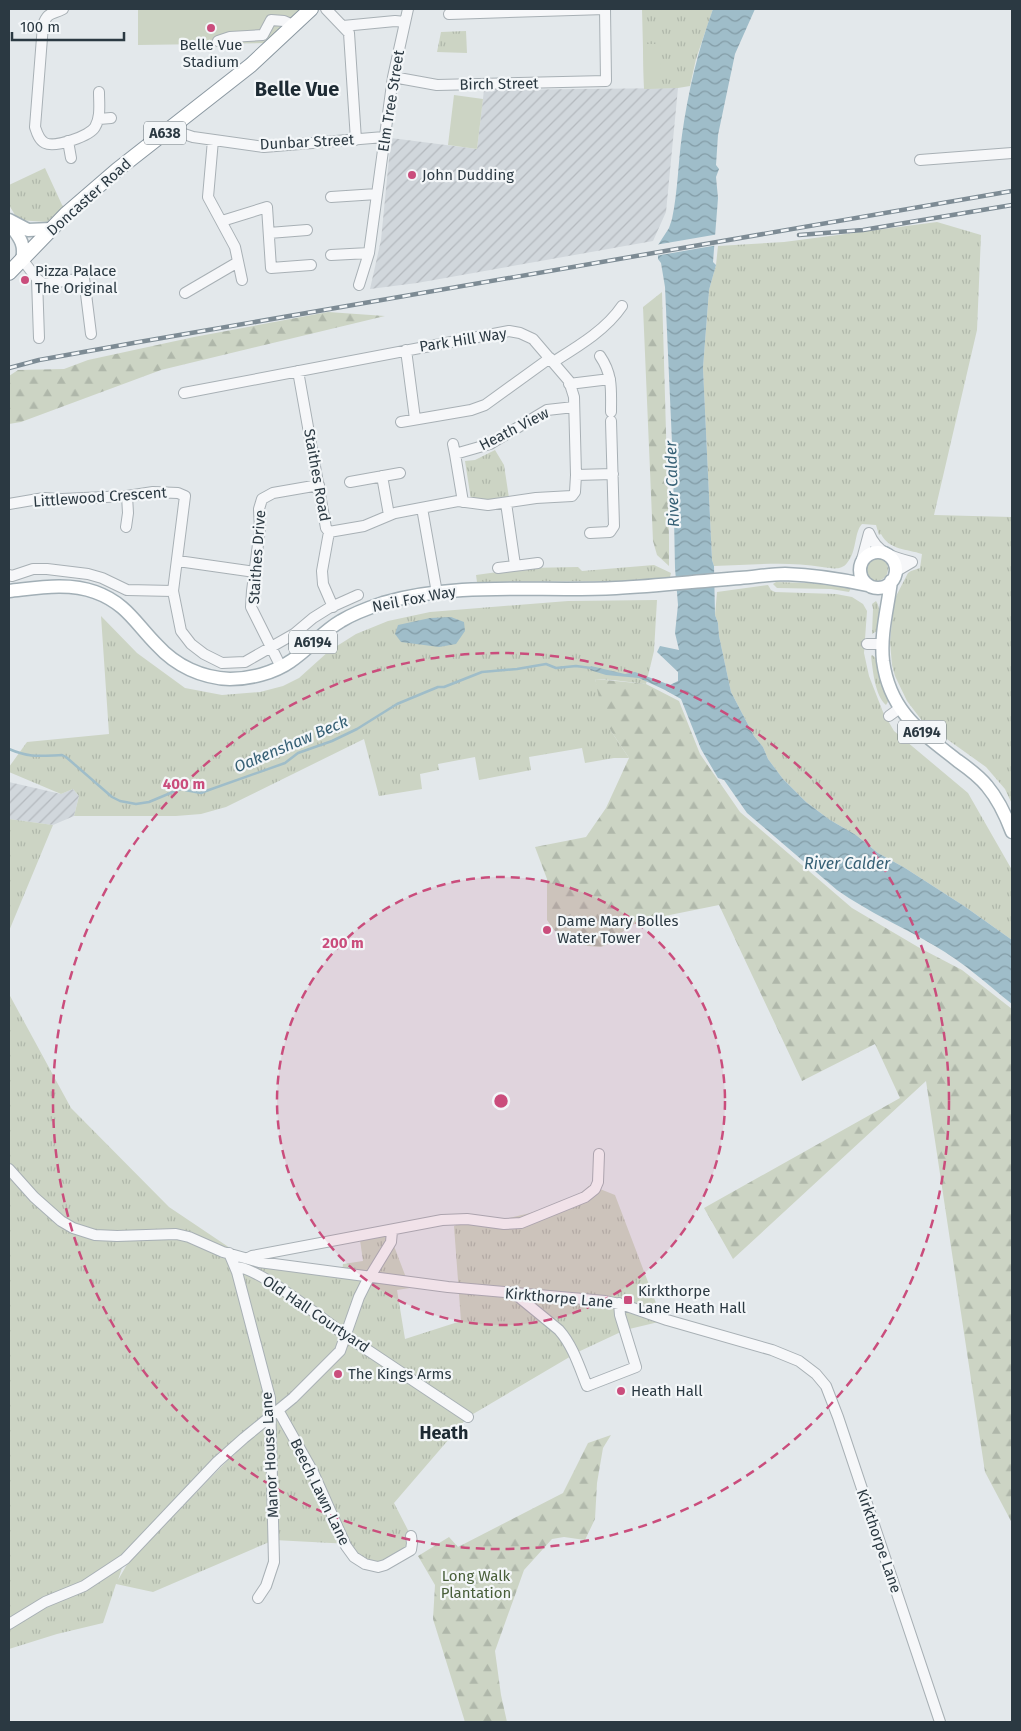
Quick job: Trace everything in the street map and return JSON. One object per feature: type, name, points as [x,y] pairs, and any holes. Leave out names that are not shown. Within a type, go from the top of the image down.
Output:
[{"type":"highway","name":"Doncaster Road","points":[[9,271],[66,214],[117,170],[250,65],[310,9]]},
{"type":"main road","points":[[9,223],[28,230],[51,229]]},
{"type":"main road","points":[[9,223],[22,259]]},
{"type":"main road","points":[[9,223],[22,243],[24,251],[22,259]]},
{"type":"main road","points":[[9,271],[13,260],[15,242]]},
{"type":"main road","points":[[839,578],[848,576],[861,565],[868,555],[874,552],[885,554],[893,561],[893,577],[885,586],[872,586]]},
{"type":"main road","points":[[861,565],[860,574],[872,586],[887,607]]},
{"type":"main road","name":"Neil Fox Way","points":[[9,592],[59,587],[95,592],[127,611],[155,644],[172,659],[200,674],[223,678],[243,678],[281,667],[340,621],[364,609],[399,599],[437,592],[483,589],[613,588],[782,574],[839,578],[872,586]]},
{"type":"main road","name":"A6194","points":[[893,577],[882,644],[886,678],[893,696],[908,720],[923,734],[976,774],[986,785],[1000,804],[1012,832]]},
{"type":"street","points":[[63,9],[52,12],[46,18],[43,25],[35,127],[38,134],[49,144],[68,141],[90,133],[95,129],[99,119],[99,92]]},
{"type":"street","points":[[326,9],[349,33],[356,140]]},
{"type":"street","name":"Elm Tree Street","points":[[358,285],[369,253],[393,77],[408,9]]},
{"type":"street","points":[[449,14],[605,9]]},
{"type":"street","name":"Birch Street","points":[[393,77],[437,85],[606,81],[605,9]]},
{"type":"street","points":[[218,41],[230,36],[263,35],[271,20],[284,21],[293,25]]},
{"type":"street","points":[[343,26],[394,21],[405,22]]},
{"type":"street","points":[[99,119],[111,118]]},
{"type":"street","name":"Dunbar Street","points":[[173,127],[178,132],[186,135],[264,147],[384,137]]},
{"type":"street","points":[[213,140],[208,197],[235,247],[242,280]]},
{"type":"street","points":[[68,141],[71,158]]},
{"type":"street","points":[[920,160],[1012,153]]},
{"type":"street","points":[[331,197],[377,194]]},
{"type":"street","points":[[222,221],[267,207],[271,268],[311,265]]},
{"type":"street","points":[[269,233],[307,230]]},
{"type":"street","points":[[330,255],[369,253]]},
{"type":"street","points":[[22,259],[37,279],[44,284],[84,278],[92,334]]},
{"type":"street","points":[[185,293],[238,262]]},
{"type":"street","points":[[37,279],[40,338]]},
{"type":"street","points":[[401,422],[471,410],[485,405],[596,332],[612,320],[622,306]]},
{"type":"street","name":"Park Hill Way","points":[[184,393],[509,331],[520,333],[533,339],[570,384],[574,397],[576,474],[575,492],[569,498],[536,498],[488,505],[458,501],[389,515],[364,526],[329,532]]},
{"type":"street","points":[[406,350],[415,419]]},
{"type":"street","points":[[590,533],[610,532],[614,526],[610,379],[607,367],[600,356]]},
{"type":"street","name":"Staithes Road","points":[[298,371],[326,528],[329,532],[322,571],[324,584],[333,606]]},
{"type":"street","points":[[570,384],[610,379]]},
{"type":"street","name":"Heath View","points":[[463,502],[454,449],[490,444],[547,410],[574,406]]},
{"type":"street","points":[[350,482],[400,473]]},
{"type":"street","points":[[576,474],[613,474]]},
{"type":"street","points":[[382,476],[389,515]]},
{"type":"street","name":"Staithes Drive","points":[[281,667],[251,607],[260,529],[259,508],[262,499],[273,493],[319,485]]},
{"type":"street","name":"Littlewood Crescent","points":[[9,504],[44,498],[127,496],[153,492],[178,492],[186,496],[173,591],[181,631],[191,644],[204,654],[222,663],[241,663],[294,634],[313,618],[333,606],[358,595]]},
{"type":"street","points":[[126,527],[128,513],[127,496]]},
{"type":"street","points":[[506,503],[516,565]]},
{"type":"street","points":[[422,508],[437,592]]},
{"type":"street","points":[[861,565],[869,530],[873,542],[885,554],[915,562],[893,577]]},
{"type":"street","points":[[178,561],[254,572]]},
{"type":"street","points":[[498,568],[538,564]]},
{"type":"street","points":[[9,575],[12,576],[33,569],[47,569],[88,574],[102,578],[127,590],[173,591]]},
{"type":"street","points":[[867,644],[882,644]]},
{"type":"street","points":[[889,716],[900,708]]},
{"type":"street","points":[[247,1259],[252,1256],[442,1220],[467,1219],[513,1224],[540,1216],[585,1197],[595,1189],[598,1182],[599,1154]]},
{"type":"street","name":"Kirkthorpe Lane","points":[[9,1169],[52,1214],[73,1228],[95,1234],[117,1236],[176,1234],[247,1259],[448,1287],[619,1303],[667,1320],[772,1350],[799,1361],[816,1374],[826,1386],[940,1722]]},
{"type":"street","points":[[9,1624],[44,1602],[84,1586],[125,1558],[217,1462],[294,1398],[340,1351],[369,1277],[391,1242],[392,1231]]},
{"type":"street","name":"Manor House Lane","points":[[229,1253],[236,1267],[274,1414],[274,1562],[266,1586],[258,1598]]},
{"type":"street","name":"Old Hall Courtyard","points":[[236,1267],[245,1268],[272,1283],[468,1417]]},
{"type":"street","points":[[514,1293],[564,1336],[571,1347],[587,1386],[636,1367],[620,1314],[619,1303]]},
{"type":"street","name":"Beech Lawn Lane","points":[[274,1414],[313,1472],[346,1546],[354,1557],[372,1566],[385,1565],[411,1550],[411,1536]]},
{"type":"shaded area","points":[[678,88],[666,212],[653,241],[417,283],[370,289],[381,240],[391,138],[477,149],[484,90]]},
{"type":"shaded area","points":[[9,782],[61,794],[73,789],[79,796],[74,816],[53,825],[9,819]]},
{"type":"green space","name":"Belle Vue Stadium","points":[[138,9],[302,9],[268,43],[138,45]]},
{"type":"green space","points":[[642,9],[713,9],[696,59],[690,86],[644,89]]},
{"type":"green space","points":[[466,31],[467,53],[437,52],[441,32]]},
{"type":"green space","points":[[643,44],[660,44],[661,88],[644,89]]},
{"type":"green space","points":[[454,95],[483,99],[477,149],[448,145]]},
{"type":"green space","points":[[45,168],[63,207],[47,222],[18,220],[9,205],[9,185]]},
{"type":"green space","points":[[937,222],[981,235],[977,330],[934,515],[1012,517],[1012,804],[1005,789],[986,767],[923,722],[907,701],[895,676],[890,642],[894,600],[908,573],[920,568],[922,554],[899,548],[889,543],[881,534],[879,535],[876,525],[862,524],[850,558],[845,566],[839,568],[782,564],[714,566],[712,560],[703,368],[709,290],[716,265],[718,246],[784,242]]},
{"type":"green space","points":[[662,292],[669,566],[657,555],[653,541],[643,307]]},
{"type":"green space","points":[[328,312],[385,316],[161,370],[21,422],[9,424],[9,376],[18,370],[64,369],[88,360],[194,337]]},
{"type":"green space","points":[[495,450],[504,465],[509,498],[485,503],[471,500],[465,461],[475,460]]},
{"type":"green space","points":[[876,557],[881,558],[887,564],[887,574],[881,580],[876,581],[871,580],[865,574],[864,569],[865,564],[871,558]]},
{"type":"green space","points":[[654,565],[671,573],[670,577],[639,581],[477,582],[476,575],[527,568],[578,567],[582,571]]},
{"type":"green space","points":[[776,582],[838,584],[851,588],[849,592],[831,589],[777,588],[773,584]]},
{"type":"green space","points":[[768,585],[775,592],[836,594],[852,597],[863,604],[867,611],[864,653],[869,676],[883,712],[894,731],[968,793],[1012,870],[1012,940],[964,906],[878,853],[856,835],[830,820],[806,802],[783,779],[768,759],[731,692],[715,615],[717,592]]},
{"type":"green space","points":[[657,600],[654,651],[646,684],[595,679],[611,731],[629,758],[614,758],[585,763],[582,748],[529,757],[531,770],[479,780],[475,757],[438,764],[439,770],[420,774],[422,789],[379,796],[364,739],[226,807],[201,814],[176,816],[74,816],[79,796],[73,789],[61,794],[9,772],[9,767],[27,742],[109,734],[101,616],[137,653],[185,688],[222,695],[260,692],[283,686],[299,678],[329,651],[356,634],[388,621],[430,612],[568,601]]},
{"type":"green space","points":[[876,601],[879,608],[879,619],[877,631],[872,634],[872,604]]},
{"type":"green space","points":[[872,655],[876,658],[882,687],[889,700],[886,705],[879,695],[875,683]]},
{"type":"green space","points":[[595,679],[646,684],[679,701],[700,754],[740,812],[852,908],[918,947],[962,970],[1012,1009],[1012,1523],[985,1472],[926,1081],[733,1259],[704,1208],[900,1098],[875,1044],[802,1081],[719,905],[650,919],[629,926],[611,943],[601,947],[587,946],[555,931],[547,920],[547,879],[535,847],[586,837],[606,808],[629,758],[611,731],[602,712]]},
{"type":"green space","points":[[9,819],[53,825],[9,931]]},
{"type":"green space","points":[[9,994],[71,1108],[169,1207],[230,1248],[271,1409],[276,1399],[271,1393],[241,1274],[241,1260],[342,1271],[343,1264],[363,1261],[360,1240],[389,1233],[410,1288],[397,1290],[405,1339],[461,1321],[454,1226],[475,1217],[500,1220],[543,1210],[581,1193],[590,1185],[615,1195],[656,1303],[670,1307],[667,1320],[625,1330],[578,1352],[468,1417],[394,1503],[411,1536],[412,1543],[385,1565],[365,1564],[350,1544],[274,1540],[153,1592],[116,1584],[103,1623],[57,1634],[9,1649]],"holes":[[[266,1421],[263,1428],[225,1463],[129,1561],[118,1580],[125,1559]]]},
{"type":"green space","name":"Long Walk Plantation","points":[[611,1435],[603,1448],[597,1483],[595,1519],[585,1540],[564,1537],[552,1539],[524,1570],[495,1651],[507,1722],[465,1722],[433,1619],[435,1585],[418,1556],[449,1537],[458,1547],[563,1493],[588,1443]]},
{"type":"water","name":"River Calder","points":[[713,9],[755,9],[735,54],[718,135],[716,165],[719,169],[716,177],[718,198],[713,262],[716,265],[709,290],[703,368],[715,615],[731,692],[768,759],[783,779],[806,802],[830,820],[856,835],[878,853],[964,906],[1012,940],[1012,1004],[945,952],[837,890],[747,813],[724,780],[718,778],[701,749],[681,699],[639,678],[606,675],[590,670],[591,666],[625,674],[635,672],[670,685],[678,681],[678,672],[657,652],[660,646],[679,650],[675,633],[678,605],[665,287],[661,263],[658,259],[658,245],[669,228],[672,219],[687,103],[698,56]]},
{"type":"water","points":[[451,617],[464,622],[465,631],[456,644],[439,647],[401,642],[395,634],[398,625],[430,618]]},
{"type":"pier","points":[[719,234],[718,245],[655,256],[655,245]]},
{"type":"waterway","name":"Oakenshaw Beck","points":[[9,749],[29,755],[62,755],[112,797],[120,801],[136,804],[149,802],[180,789],[201,793],[285,763],[298,753],[332,741],[357,729],[397,704],[482,672],[546,664],[556,668],[576,666],[591,668]]},
{"type":"railway","points":[[9,368],[39,360],[139,342],[1012,191]]},
{"type":"railway","points":[[799,235],[863,230],[1012,205]]},
{"type":"place","name":"Belle Vue Stadium","points":[[211,28]]},
{"type":"place","name":"John Dudding","points":[[412,175]]},
{"type":"place","name":"Pizza Palace The Original","points":[[25,280]]},
{"type":"place","name":"Dame Mary Bolles Water Tower","points":[[547,930]]},
{"type":"place","name":"Kirkthorpe Lane Heath Hall","points":[[628,1300]]},
{"type":"place","name":"The Kings Arms","points":[[338,1374]]},
{"type":"place","name":"Heath Hall","points":[[621,1391]]},
{"type":"district","name":"Belle Vue","points":[[297,89]]},
{"type":"district","name":"Heath","points":[[444,1433]]}]
